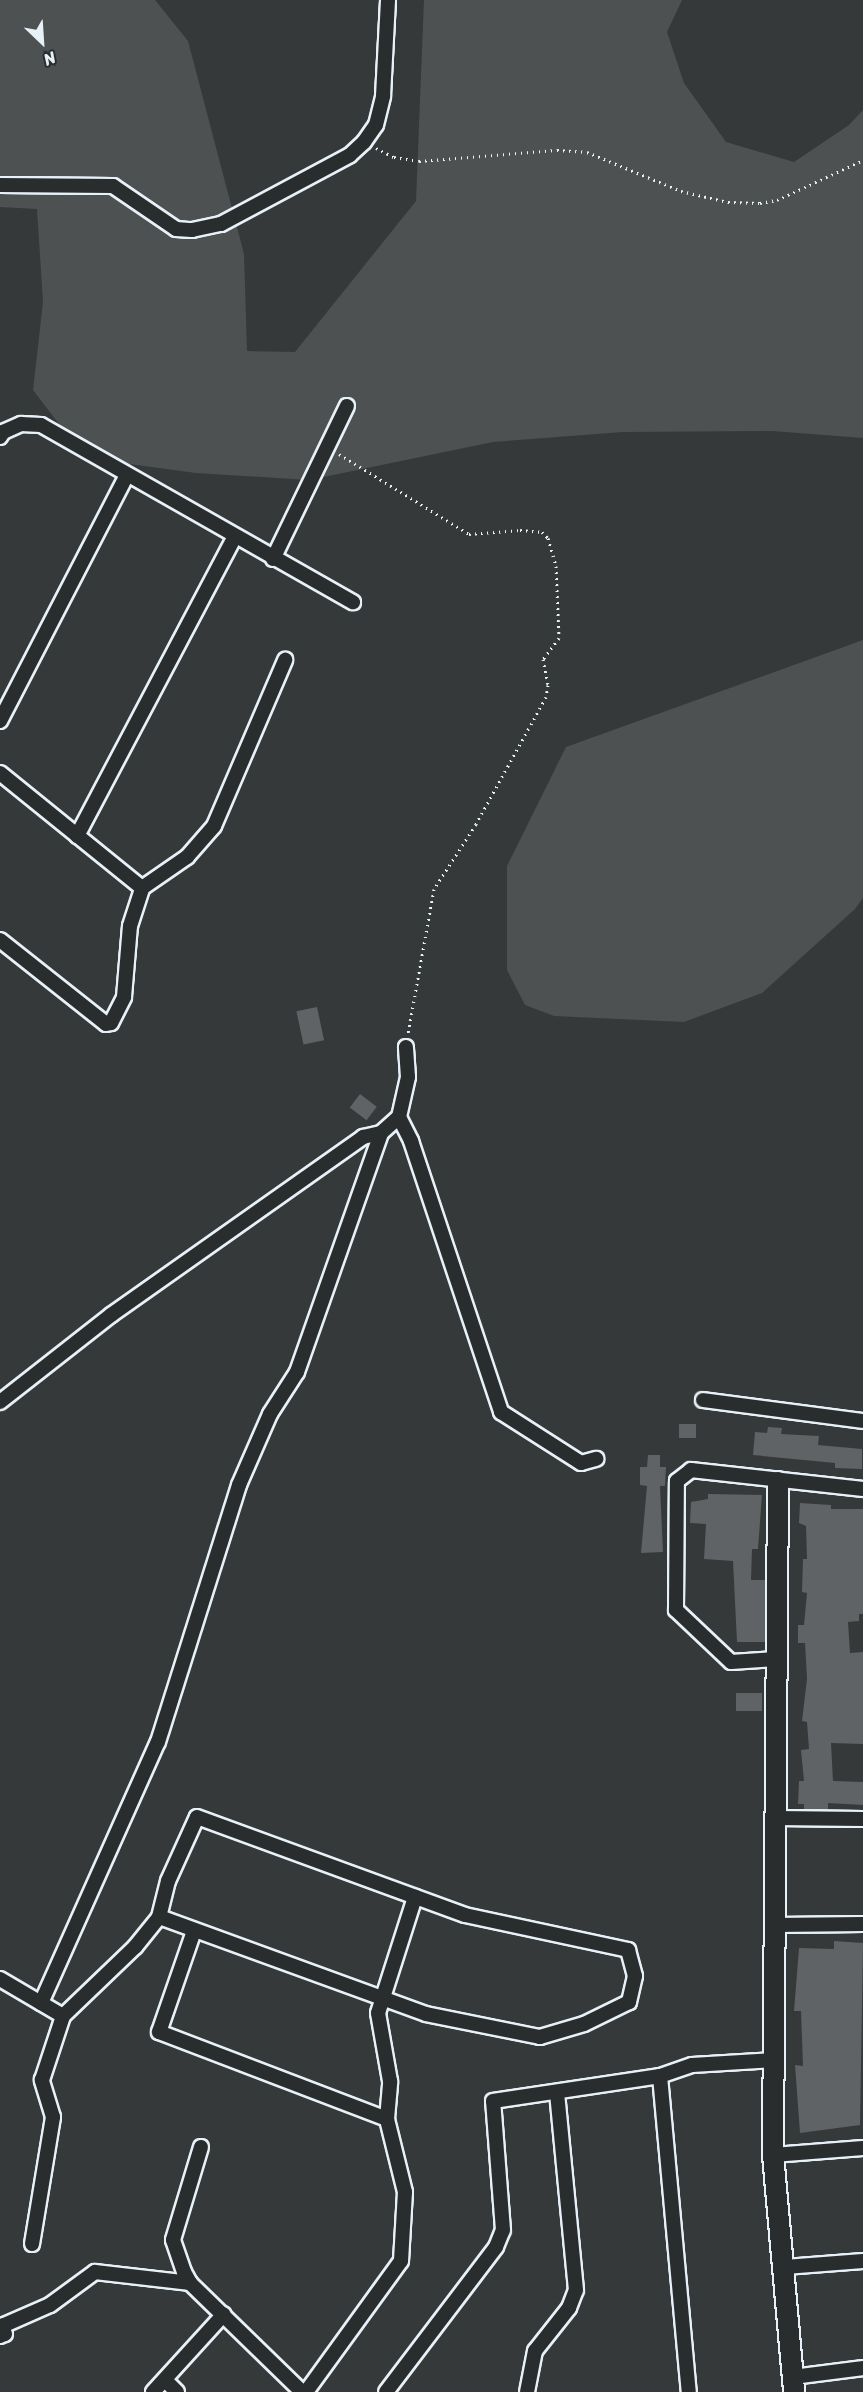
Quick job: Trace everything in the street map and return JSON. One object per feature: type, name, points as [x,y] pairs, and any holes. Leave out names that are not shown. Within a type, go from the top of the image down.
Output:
[{"type":"street","points":[[0,185],[27,182],[113,186],[176,229],[192,230],[221,224],[350,155],[364,142],[376,125],[383,96],[388,0]]},
{"type":"street","points":[[273,559],[347,406]]},
{"type":"street","points":[[0,437],[3,432],[21,424],[41,425],[126,477],[352,602]]},
{"type":"street","points":[[0,721],[126,477]]},
{"type":"street","points":[[76,836],[235,536]]},
{"type":"street","points":[[0,940],[106,1024],[111,1023],[124,997],[130,926],[142,888],[187,857],[214,826],[285,660]]},
{"type":"street","points":[[0,774],[142,888]]},
{"type":"street","points":[[41,2003],[159,1742],[239,1485],[270,1414],[297,1372],[381,1133],[399,1117],[408,1077],[406,1047]]},
{"type":"street","points":[[399,1117],[411,1141],[501,1412],[581,1463],[596,1460]]},
{"type":"street","points":[[0,1402],[111,1315],[363,1137],[381,1133]]},
{"type":"street","points":[[703,1400],[863,1421]]},
{"type":"street","points":[[776,1659],[731,1662],[676,1610],[677,1481],[691,1470],[778,1482],[863,1489]]},
{"type":"street","points":[[778,1482],[773,2155],[793,2384],[863,2368]]},
{"type":"street","points":[[32,2244],[53,2117],[42,2080],[63,2016],[135,1947],[159,1917],[168,1881],[197,1817],[465,1915],[628,1950],[635,1977],[629,2002],[584,2024],[540,2037],[426,2014],[159,1917]]},
{"type":"street","points":[[776,1818],[863,1820]]},
{"type":"street","points":[[201,2147],[173,2240],[190,2283],[304,2392],[401,2261],[405,2192],[387,2119],[390,2081],[378,2013],[415,1897]]},
{"type":"street","points":[[776,1925],[863,1924]]},
{"type":"street","points":[[194,1931],[159,2032],[387,2119]]},
{"type":"street","points":[[0,1980],[63,2016]]},
{"type":"street","points":[[386,2392],[496,2247],[502,2230],[493,2101],[557,2094],[660,2076],[692,2065],[775,2060]]},
{"type":"street","points":[[660,2076],[689,2392]]},
{"type":"street","points":[[527,2392],[535,2351],[569,2308],[576,2290],[557,2094]]},
{"type":"street","points":[[773,2155],[863,2148]]},
{"type":"street","points":[[784,2267],[863,2261]]},
{"type":"street","points":[[0,2337],[5,2334],[2,2326],[50,2305],[96,2272],[190,2283]]},
{"type":"street","points":[[153,2392],[224,2314]]},
{"type":"street","points":[[165,2380],[177,2392]]},
{"type":"path","points":[[364,142],[394,157],[419,161],[557,150],[587,152],[681,190],[728,202],[760,203],[784,197],[863,160]]},
{"type":"path","points":[[327,447],[469,534],[520,530],[542,532],[548,538],[556,566],[559,638],[543,659],[548,686],[546,696],[476,824],[435,889],[406,1047]]},
{"type":"shaded area","points":[[0,0],[155,0],[188,41],[244,254],[247,351],[295,352],[416,201],[424,0],[682,0],[667,32],[684,83],[726,142],[794,162],[849,125],[863,110],[863,438],[772,431],[623,432],[493,442],[309,480],[196,473],[85,458],[33,390],[43,302],[37,209],[0,207]]},
{"type":"shaded area","points":[[863,640],[863,898],[855,909],[762,993],[684,1022],[554,1016],[525,1005],[507,970],[507,866],[566,747]]},
{"type":"building","points":[[317,1007],[324,1040],[304,1045],[296,1011]]},
{"type":"building","points":[[360,1094],[377,1107],[367,1120],[350,1108]]},
{"type":"building","points":[[679,1424],[696,1424],[696,1438],[679,1438]]},
{"type":"building","points":[[768,1427],[782,1428],[781,1434],[819,1436],[818,1445],[862,1449],[862,1469],[835,1468],[835,1463],[753,1455],[755,1432],[767,1433]]},
{"type":"building","points":[[648,1455],[660,1455],[660,1467],[666,1467],[665,1486],[660,1486],[663,1552],[641,1553],[647,1486],[640,1485],[640,1467],[647,1467]]},
{"type":"building","points":[[708,1494],[762,1495],[758,1549],[752,1549],[751,1580],[765,1580],[765,1642],[737,1642],[733,1561],[704,1559],[706,1524],[690,1523],[691,1502],[708,1499]]},
{"type":"building","points":[[800,1503],[831,1505],[831,1509],[863,1509],[863,1614],[859,1614],[859,1621],[848,1622],[850,1653],[863,1652],[863,1744],[831,1743],[833,1781],[863,1782],[863,1805],[828,1803],[828,1810],[804,1809],[804,1804],[798,1804],[799,1781],[804,1781],[801,1750],[809,1749],[807,1722],[802,1721],[807,1679],[805,1643],[798,1643],[798,1625],[804,1625],[807,1593],[802,1592],[803,1559],[807,1559],[806,1526],[799,1523]]},
{"type":"building","points":[[736,1693],[762,1693],[762,1711],[736,1711]]},
{"type":"building","points":[[834,1941],[863,1943],[860,2125],[800,2133],[795,2065],[803,2066],[801,2011],[794,2011],[799,1948],[834,1949]]}]
